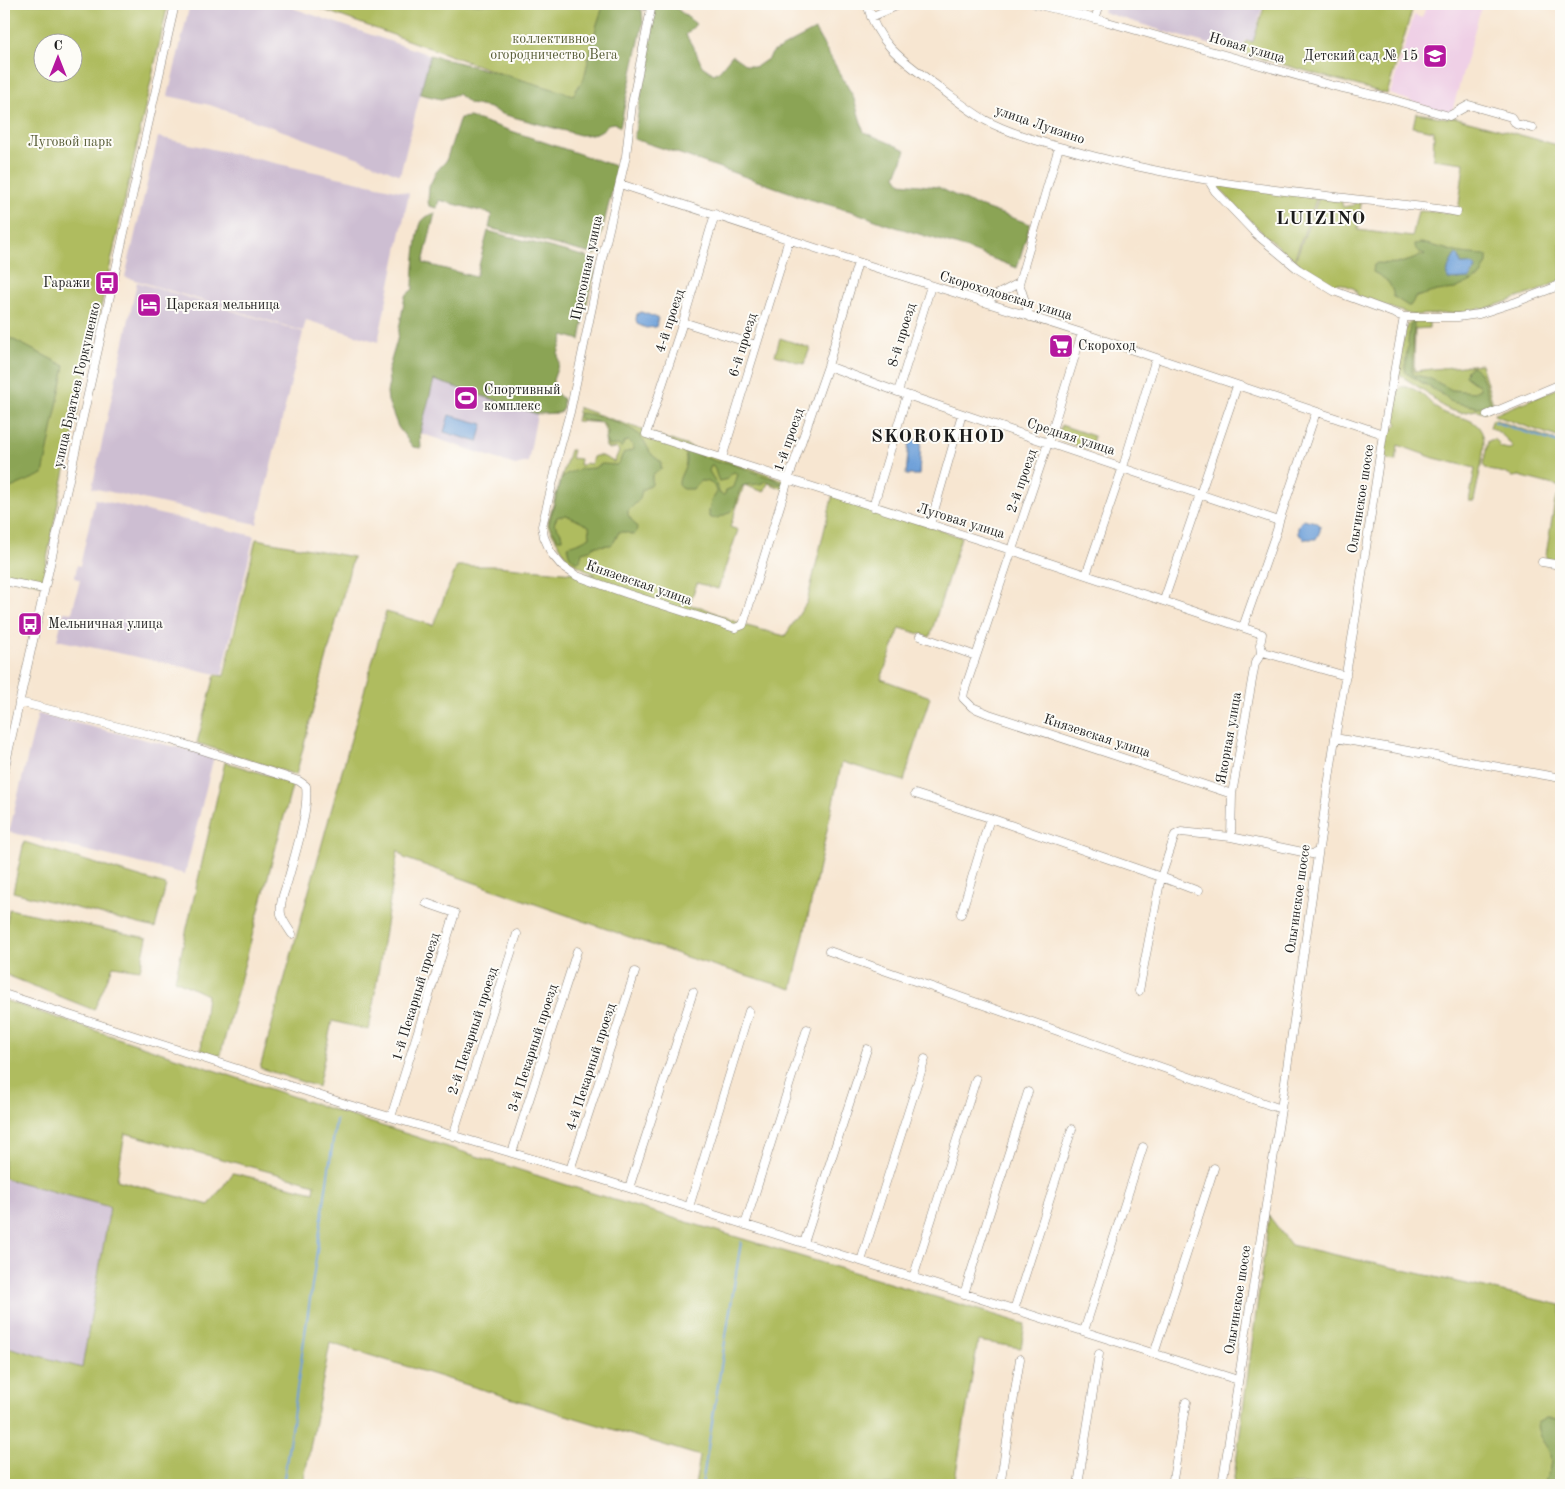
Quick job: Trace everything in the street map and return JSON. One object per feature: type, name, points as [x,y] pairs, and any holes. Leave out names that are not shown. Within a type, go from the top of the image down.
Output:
[{"type":"street","name":"улица Братьев Горкушенко","points":[[4,771],[5,757],[19,702],[175,4]]},
{"type":"street","points":[[639,4],[651,6]]},
{"type":"street","name":"улица Луизино","points":[[867,4],[877,30],[895,53],[919,73],[986,120],[1014,132],[1058,147],[1145,169],[1209,181],[1424,206],[1458,212]]},
{"type":"street","points":[[871,17],[901,4]]},
{"type":"street","name":"Новая улица","points":[[1035,4],[1096,19],[1334,86],[1387,98],[1438,114],[1449,116],[1469,105],[1511,117],[1516,124],[1533,128]]},
{"type":"street","points":[[1096,19],[1100,4]]},
{"type":"street","name":"Прогонная улица","points":[[544,537],[542,526],[555,473],[558,452],[570,412],[616,194],[626,156],[632,104],[651,6]]},
{"type":"street","points":[[1030,317],[1019,283],[1058,147]]},
{"type":"street","points":[[1209,181],[1215,191],[1256,234],[1298,269],[1334,291],[1404,318],[1458,317],[1479,314],[1561,284]]},
{"type":"street","name":"Скороходовская улица","points":[[620,184],[1156,358],[1383,434]]},
{"type":"street","name":"4-й проезд","points":[[646,434],[683,322],[715,214]]},
{"type":"street","name":"6-й проезд","points":[[722,458],[790,239]]},
{"type":"street","name":"1-й проезд","points":[[743,625],[788,480],[828,366],[858,262]]},
{"type":"street","points":[[983,302],[1019,283]]},
{"type":"street","name":"8-й проезд","points":[[898,392],[931,286]]},
{"type":"street","name":"Ольгинское шоссе","points":[[1222,1485],[1281,1109],[1335,738],[1383,434],[1404,318]]},
{"type":"street","points":[[683,322],[756,345]]},
{"type":"street","name":"2-й проезд","points":[[964,692],[1048,443],[1082,334]]},
{"type":"street","points":[[1086,575],[1123,467],[1156,358]]},
{"type":"street","name":"Средняя улица","points":[[828,366],[962,414],[1279,520]]},
{"type":"street","points":[[1487,415],[1561,384]]},
{"type":"street","points":[[1164,600],[1237,386]]},
{"type":"street","points":[[873,507],[907,395]]},
{"type":"street","points":[[1243,628],[1278,530],[1279,520],[1316,412]]},
{"type":"street","points":[[930,525],[962,414]]},
{"type":"street","name":"Луговая улица","points":[[646,434],[1164,600],[1262,634],[1263,652],[1346,676]]},
{"type":"street","name":"Князевская улица","points":[[544,537],[551,553],[562,566],[577,576],[735,628],[743,625]]},
{"type":"street","points":[[1542,562],[1561,565]]},
{"type":"street","points":[[4,581],[44,590]]},
{"type":"street","points":[[920,636],[976,656]]},
{"type":"street","name":"Якорная улица","points":[[1231,837],[1232,794],[1255,663],[1261,654],[1261,643]]},
{"type":"street","name":"Князевская улица","points":[[964,692],[964,698],[968,704],[989,714],[1232,794]]},
{"type":"street","points":[[19,702],[172,740],[299,781],[306,786],[306,807],[281,904],[281,915],[292,934]]},
{"type":"street","points":[[1335,738],[1561,778]]},
{"type":"street","points":[[915,794],[990,818],[1198,891]]},
{"type":"street","points":[[961,914],[990,818]]},
{"type":"street","points":[[1139,991],[1160,877],[1175,835],[1180,832],[1231,837],[1312,854],[1318,852]]},
{"type":"street","name":"1-й Пекарный проезд","points":[[391,1118],[456,913],[426,903]]},
{"type":"street","name":"2-й Пекарный проезд","points":[[453,1136],[518,934]]},
{"type":"street","name":"3-й Пекарный проезд","points":[[512,1153],[577,951]]},
{"type":"street","points":[[829,951],[1281,1109]]},
{"type":"street","name":"4-й Пекарный проезд","points":[[570,1170],[635,972]]},
{"type":"street","points":[[629,1188],[693,992]]},
{"type":"street","points":[[4,994],[391,1118],[629,1188],[1238,1380]]},
{"type":"street","points":[[688,1207],[749,1011]]},
{"type":"street","points":[[745,1225],[807,1029]]},
{"type":"street","points":[[804,1243],[867,1049]]},
{"type":"street","points":[[861,1261],[926,1059]]},
{"type":"street","points":[[913,1278],[976,1080]]},
{"type":"street","points":[[964,1294],[1028,1092]]},
{"type":"street","points":[[1014,1310],[1072,1129]]},
{"type":"street","points":[[1084,1332],[1144,1147]]},
{"type":"street","points":[[1154,1354],[1214,1168]]},
{"type":"street","points":[[1078,1485],[1099,1354]]},
{"type":"street","points":[[1000,1485],[1020,1359]]},
{"type":"street","points":[[1172,1485],[1186,1402]]},
{"type":"shaded area","points":[[190,4],[281,4],[430,55],[400,175],[359,158],[210,105],[168,96]]},
{"type":"shaded area","points":[[1105,4],[1263,4],[1253,42],[1245,40],[1241,53],[1103,12]]},
{"type":"shaded area","name":"Детский сад № 15","points":[[1427,4],[1482,4],[1452,111],[1446,113],[1390,94],[1414,15],[1422,18]]},
{"type":"shaded area","points":[[158,137],[409,193],[378,342],[306,320],[303,331],[125,277]]},
{"type":"shaded area","points":[[137,282],[303,332],[257,524],[92,488]]},
{"type":"shaded area","points":[[434,380],[537,414],[528,462],[515,465],[420,433]]},
{"type":"shaded area","points":[[95,499],[254,536],[222,675],[57,640],[64,612],[72,613],[80,580],[75,578],[77,565],[80,566]]},
{"type":"shaded area","points":[[38,714],[214,756],[185,874],[9,832]]},
{"type":"shaded area","points":[[4,1178],[110,1207],[82,1368],[4,1346]]},
{"type":"green space","name":"Луговой парк","points":[[4,4],[168,4],[60,493],[42,584],[4,576]]},
{"type":"green space","name":"коллективное огородничество Вега","points":[[307,4],[608,4],[585,104]]},
{"type":"green space","points":[[604,4],[623,4],[642,10],[643,23],[620,127],[615,123],[608,124],[596,133],[580,135],[502,114],[490,108],[470,104],[458,94],[441,99],[420,94],[430,55],[573,95],[584,78],[597,24]]},
{"type":"green space","points":[[655,4],[671,4],[696,24],[686,35],[702,66],[714,74],[720,70],[732,55],[746,65],[756,67],[769,58],[773,52],[815,30],[853,96],[864,132],[906,150],[896,176],[901,183],[938,187],[968,202],[1030,224],[1017,268],[965,248],[809,199],[634,139]]},
{"type":"green space","points":[[1265,4],[1414,4],[1387,94],[1242,53],[1246,41],[1253,42]]},
{"type":"green space","points":[[1416,113],[1447,118],[1454,117],[1561,146],[1561,280],[1538,291],[1482,310],[1481,308],[1465,312],[1412,315],[1358,297],[1355,289],[1340,283],[1328,284],[1295,261],[1319,197],[1341,200],[1343,207],[1354,205],[1355,201],[1361,204],[1358,230],[1412,237],[1418,211],[1458,213],[1464,163],[1433,159],[1434,131],[1413,127]]},
{"type":"green space","points":[[470,117],[618,167],[596,255],[489,228],[492,214],[439,200],[437,208],[429,206],[429,187],[436,172],[446,161],[460,118]]},
{"type":"green space","points":[[1219,185],[1317,197],[1294,260],[1245,216],[1218,187]]},
{"type":"green space","points":[[435,213],[423,263],[476,277],[488,231],[587,257],[592,261],[595,272],[580,340],[564,335],[558,354],[559,363],[553,380],[554,391],[563,399],[563,408],[560,413],[537,414],[434,380],[420,433],[421,448],[413,447],[398,427],[388,401],[388,371],[397,340],[405,296],[413,289],[415,254],[420,226],[425,218]]},
{"type":"green space","points":[[1421,243],[1467,254],[1485,255],[1487,256],[1487,263],[1480,277],[1455,289],[1437,291],[1416,297],[1408,306],[1394,297],[1387,282],[1373,272],[1374,265],[1377,263],[1399,263],[1421,255],[1424,256],[1425,254],[1418,251],[1415,246],[1415,244]]},
{"type":"green space","points":[[1412,320],[1429,321],[1429,328],[1415,329],[1414,371],[1481,364],[1494,407],[1485,412],[1476,410],[1461,413],[1450,410],[1398,374],[1399,358],[1407,324]]},
{"type":"green space","points":[[1414,322],[1412,371],[1414,375],[1429,378],[1452,390],[1474,392],[1480,389],[1479,385],[1465,376],[1467,370],[1472,366],[1482,377],[1491,405],[1478,407],[1451,402],[1445,396],[1406,373],[1410,325]]},
{"type":"green space","points":[[4,335],[65,366],[43,474],[6,490],[4,490]]},
{"type":"green space","points":[[780,338],[810,348],[804,364],[775,355]]},
{"type":"green space","points":[[1401,387],[1412,388],[1422,394],[1442,412],[1468,419],[1480,429],[1484,441],[1484,449],[1474,501],[1469,501],[1475,468],[1434,458],[1398,445],[1396,461],[1388,460],[1384,456],[1387,435],[1398,423],[1391,418],[1395,398]]},
{"type":"green space","points":[[1561,387],[1561,436],[1557,437],[1496,416],[1495,414]]},
{"type":"green space","points":[[579,407],[787,481],[786,490],[768,483],[764,492],[744,485],[730,527],[738,530],[718,589],[697,583],[689,605],[701,607],[743,625],[785,636],[807,602],[833,494],[961,537],[930,637],[900,628],[881,679],[930,697],[904,781],[842,762],[792,989],[689,958],[404,858],[398,850],[369,1030],[332,1021],[318,1087],[260,1068],[386,612],[433,625],[457,566],[496,566],[596,575],[568,560],[547,524],[570,450],[573,450],[571,458],[580,459],[579,465],[591,464],[593,457],[596,456],[604,457],[614,462],[619,451],[616,448],[609,449],[606,447],[606,433],[602,423],[576,421]]},
{"type":"green space","points":[[580,413],[593,415],[635,431],[643,439],[651,453],[661,462],[661,469],[652,475],[652,484],[642,490],[640,499],[628,511],[628,515],[637,527],[636,533],[634,535],[619,532],[611,545],[594,546],[590,550],[582,552],[580,561],[577,561],[568,552],[568,546],[590,537],[589,526],[566,515],[557,517],[554,524],[560,531],[562,539],[558,539],[549,524],[560,481],[566,474],[581,469],[594,468],[602,464],[616,465],[620,462],[623,453],[634,449],[633,445],[628,441],[624,442],[622,448],[618,445],[608,446],[606,440],[608,433],[604,423],[580,419],[578,417]]},
{"type":"green space","points":[[1493,419],[1561,442],[1561,487],[1519,476],[1513,477],[1485,468],[1483,465],[1488,441],[1494,439],[1500,447],[1513,448],[1503,436],[1490,427]]},
{"type":"green space","points":[[1061,425],[1094,436],[1090,450],[1057,439]]},
{"type":"green space","points":[[687,450],[717,462],[726,462],[784,483],[782,485],[766,481],[742,486],[736,504],[731,511],[720,517],[712,518],[709,517],[709,511],[711,501],[716,494],[714,485],[709,482],[700,481],[693,489],[684,489],[679,486],[686,464],[685,451]],"holes":[[[711,465],[713,465],[719,481],[728,479],[729,475],[734,472],[738,474],[734,487],[726,490],[723,495],[719,493],[717,484],[709,471]]]},
{"type":"green space","points":[[1558,496],[1561,496],[1561,562],[1546,559],[1555,501]]},
{"type":"green space","points":[[256,539],[353,557],[296,775],[197,743],[215,675],[224,676]]},
{"type":"green space","points":[[225,762],[293,783],[220,1056],[201,1050],[207,995],[175,980]]},
{"type":"green space","points":[[24,842],[166,885],[155,928],[13,892]]},
{"type":"green space","points":[[9,909],[147,938],[140,970],[113,966],[94,1010],[4,974],[4,939]]},
{"type":"green space","points":[[4,1000],[360,1119],[614,1200],[1025,1324],[1021,1348],[978,1341],[954,1485],[695,1485],[700,1456],[330,1343],[303,1485],[4,1485],[4,1346],[82,1368],[110,1207],[4,1178]],"holes":[[[125,1133],[315,1184],[314,1192],[233,1173],[209,1205],[117,1180]]]},
{"type":"green space","points":[[1269,1216],[1291,1245],[1561,1305],[1561,1485],[1233,1485]]},
{"type":"green space","points":[[1546,1418],[1561,1419],[1561,1485],[1543,1485],[1549,1471],[1550,1456],[1540,1436],[1537,1423]]},
{"type":"water","points":[[1456,254],[1461,264],[1475,266],[1476,269],[1469,279],[1448,280],[1449,266]]},
{"type":"water","points":[[641,312],[658,318],[656,327],[646,328],[637,324],[637,314]]},
{"type":"water","points":[[449,415],[483,424],[478,442],[444,432]]},
{"type":"water","points":[[913,439],[921,441],[919,475],[906,475],[909,442]]},
{"type":"water","points":[[1303,519],[1320,525],[1320,531],[1316,539],[1305,539],[1298,534],[1299,526]]},
{"type":"waterway","points":[[1544,4],[1561,9]]},
{"type":"waterway","points":[[1495,422],[1561,444]]},
{"type":"waterway","points":[[283,1485],[336,1120]]},
{"type":"waterway","points":[[702,1485],[741,1242]]},
{"type":"place","name":"Детский сад № 15","points":[[1435,56]]},
{"type":"place","name":"Гаражи","points":[[107,283]]},
{"type":"place","name":"Царская мельница","points":[[149,305]]},
{"type":"place","name":"Скороход","points":[[1061,346]]},
{"type":"place","name":"Спортивный комплекс","points":[[466,398]]},
{"type":"place","name":"Мельничная улица","points":[[30,624]]},
{"type":"district","name":"LUIZINO","points":[[1321,219]]},
{"type":"district","name":"SKOROKHOD","points":[[938,437]]}]
